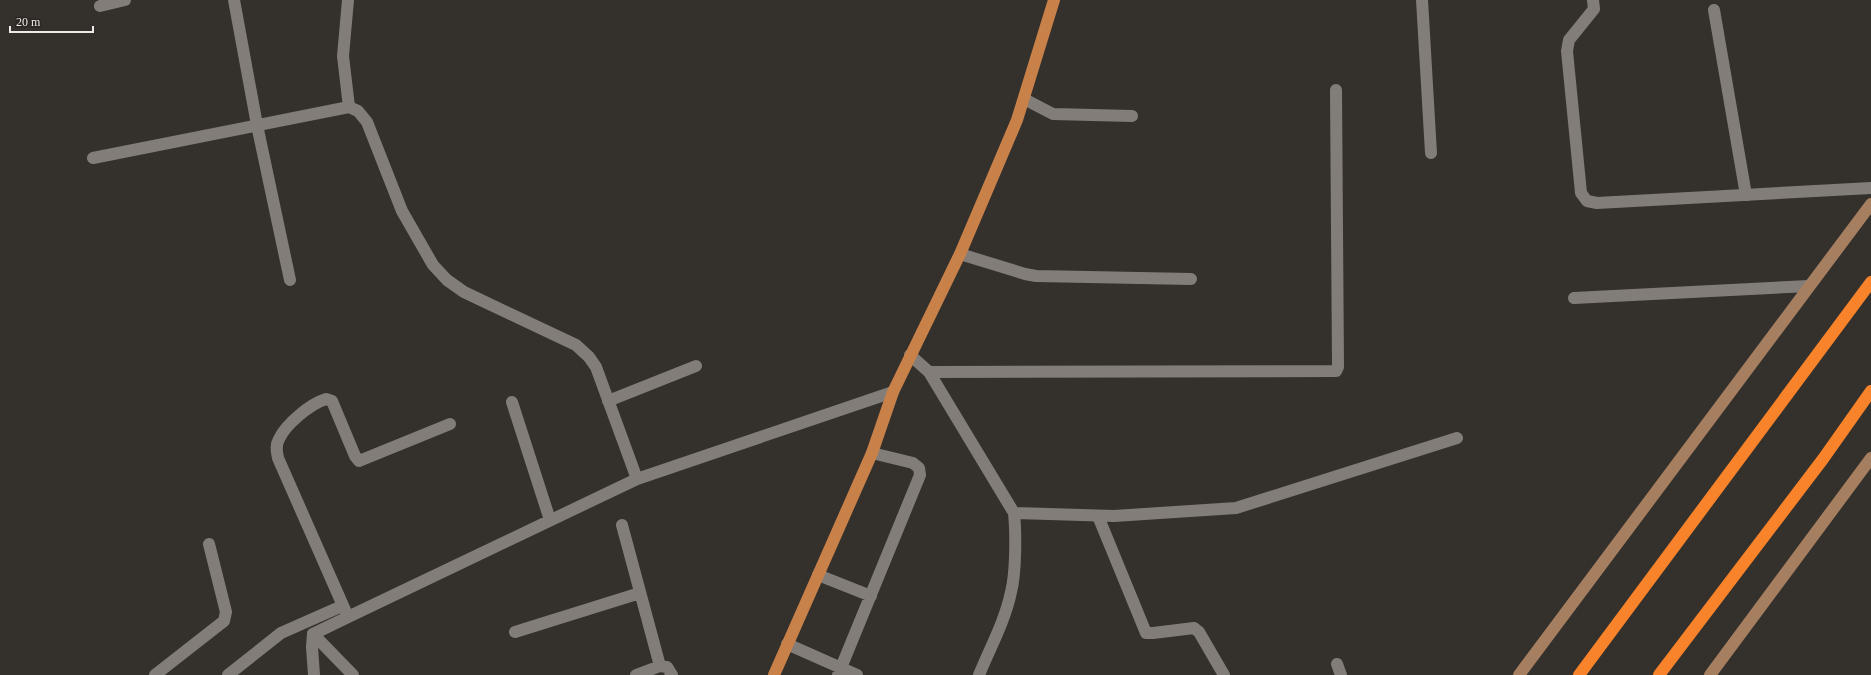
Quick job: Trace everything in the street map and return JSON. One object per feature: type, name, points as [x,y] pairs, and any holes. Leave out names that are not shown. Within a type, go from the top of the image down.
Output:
[{"type":"highway","points":[[1579,675],[1871,282]]},
{"type":"highway","points":[[1659,675],[1823,459],[1871,391]]},
{"type":"main road","points":[[774,675],[872,453],[893,392],[960,254],[1017,120],[1054,0]]},
{"type":"street","points":[[100,6],[125,0]]},
{"type":"street","points":[[234,0],[257,125],[290,280]]},
{"type":"street","points":[[348,0],[343,56],[349,107]]},
{"type":"street","points":[[1422,0],[1431,153]]},
{"type":"street","points":[[1593,0],[1594,9],[1569,40],[1567,51],[1581,193],[1587,201],[1597,203],[1871,188]]},
{"type":"street","points":[[1714,10],[1746,195]]},
{"type":"street","points":[[929,372],[1336,371],[1338,367],[1336,90]]},
{"type":"street","points":[[1024,98],[1053,114],[1132,116]]},
{"type":"street","points":[[93,158],[349,107],[358,111],[367,122],[402,211],[433,265],[447,280],[464,292],[576,345],[589,357],[596,367],[637,479]]},
{"type":"street","points":[[1519,675],[1871,204]]},
{"type":"street","points":[[960,254],[1036,276],[1191,279]]},
{"type":"street","points":[[1574,298],[1810,286]]},
{"type":"street","points":[[910,355],[929,372],[1019,513],[1015,528],[1012,590],[1006,609],[979,675]]},
{"type":"street","points":[[608,401],[696,366]]},
{"type":"street","points":[[313,634],[637,479],[893,392]]},
{"type":"street","points":[[348,617],[278,458],[276,449],[279,439],[299,415],[326,399],[332,401],[355,456],[359,461],[450,424]]},
{"type":"street","points":[[512,402],[550,520]]},
{"type":"street","points":[[1019,513],[1098,516],[1236,508],[1457,438]]},
{"type":"street","points":[[840,672],[920,475],[919,468],[913,463],[872,453]]},
{"type":"street","points":[[1710,675],[1871,458]]},
{"type":"street","points":[[1098,516],[1146,633],[1194,628],[1199,632],[1224,675]]},
{"type":"street","points":[[622,525],[660,666]]},
{"type":"street","points":[[155,675],[224,621],[226,612],[209,544]]},
{"type":"street","points":[[818,575],[871,596]]},
{"type":"street","points":[[514,632],[640,593]]},
{"type":"street","points":[[228,675],[281,633],[342,606]]},
{"type":"street","points":[[313,634],[312,647],[314,675]]},
{"type":"street","points":[[313,634],[353,675]]},
{"type":"street","points":[[787,644],[840,672],[858,675]]},
{"type":"street","points":[[636,675],[660,666],[667,667],[672,675]]}]
